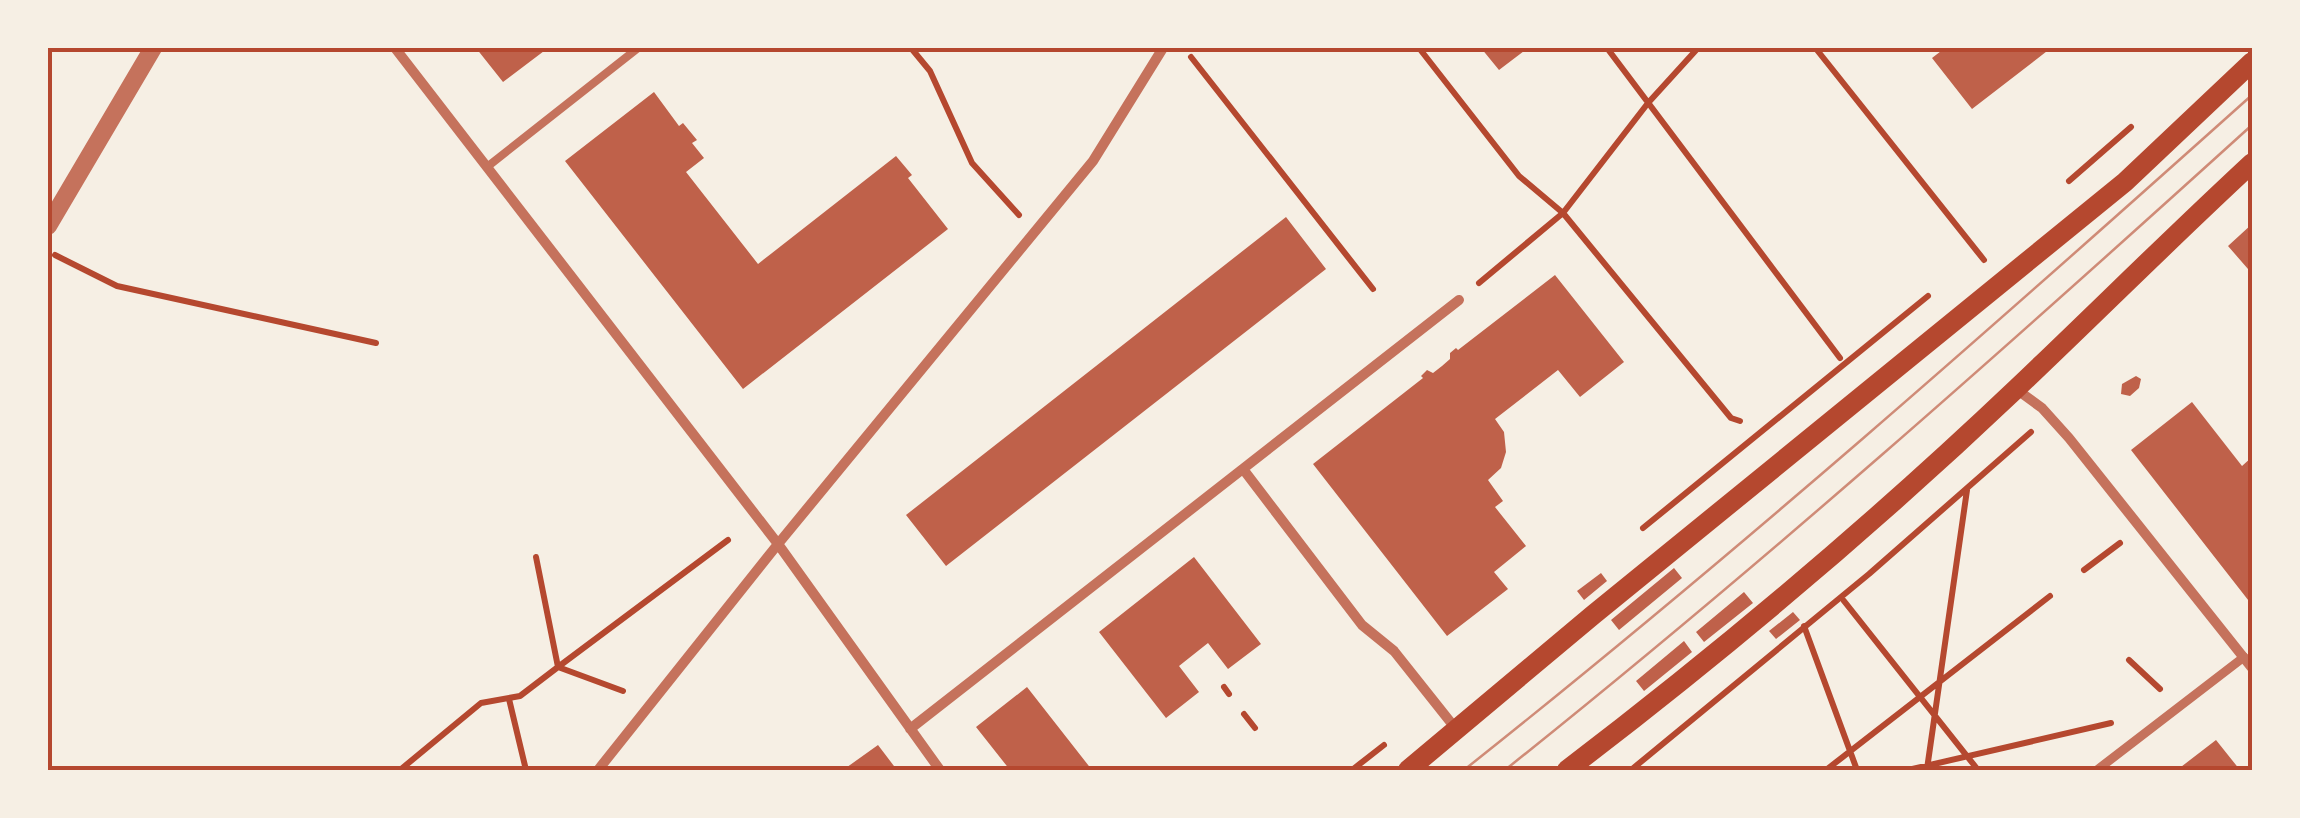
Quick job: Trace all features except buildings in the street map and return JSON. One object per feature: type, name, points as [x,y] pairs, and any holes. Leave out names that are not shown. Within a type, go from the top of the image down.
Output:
[{"type":"main road","points":[[1408,770],[2125,182],[2252,62]]},
{"type":"main road","points":[[1567,770],[1844,545],[2016,389],[2252,164]]},
{"type":"street","points":[[48,226],[153,48]]},
{"type":"street","points":[[395,48],[778,544],[940,770]]},
{"type":"street","points":[[598,770],[1093,161],[1163,48]]},
{"type":"street","points":[[910,729],[1458,300]]},
{"type":"street","points":[[2016,389],[2048,416],[2252,668]]},
{"type":"street","points":[[1242,469],[1362,625],[1394,651],[1457,729]]},
{"type":"street","points":[[2097,770],[2244,658]]},
{"type":"lane","points":[[487,166],[638,48]]},
{"type":"path","points":[[911,48],[930,71],[972,162],[1020,216]]},
{"type":"path","points":[[1419,48],[1519,176],[1563,213],[1732,418],[1740,422]]},
{"type":"path","points":[[1607,48],[1840,358]]},
{"type":"path","points":[[1458,300],[1563,213],[1648,103],[1698,48]]},
{"type":"path","points":[[1817,48],[1985,262]]},
{"type":"path","points":[[1191,57],[1373,290]]},
{"type":"path","points":[[48,252],[117,286],[376,343]]},
{"type":"path","points":[[1632,770],[1804,628],[2048,416]]},
{"type":"path","points":[[1928,768],[1970,475]]},
{"type":"path","points":[[2084,570],[2128,536]]},
{"type":"path","points":[[400,770],[481,703],[520,696],[728,540]]},
{"type":"path","points":[[536,556],[558,667]]},
{"type":"path","points":[[1826,770],[2050,596]]},
{"type":"path","points":[[1844,600],[1978,770]]},
{"type":"path","points":[[1800,618],[1857,770]]},
{"type":"path","points":[[2130,660],[2179,707]]},
{"type":"path","points":[[558,667],[623,691]]},
{"type":"path","points":[[509,700],[526,770]]},
{"type":"path","points":[[1908,770],[2179,707]]},
{"type":"path","points":[[1244,714],[1255,728]]},
{"type":"tram line","points":[[1464,770],[1863,438],[2252,95]]},
{"type":"tram line","points":[[1505,770],[1883,454],[2252,125]]}]
